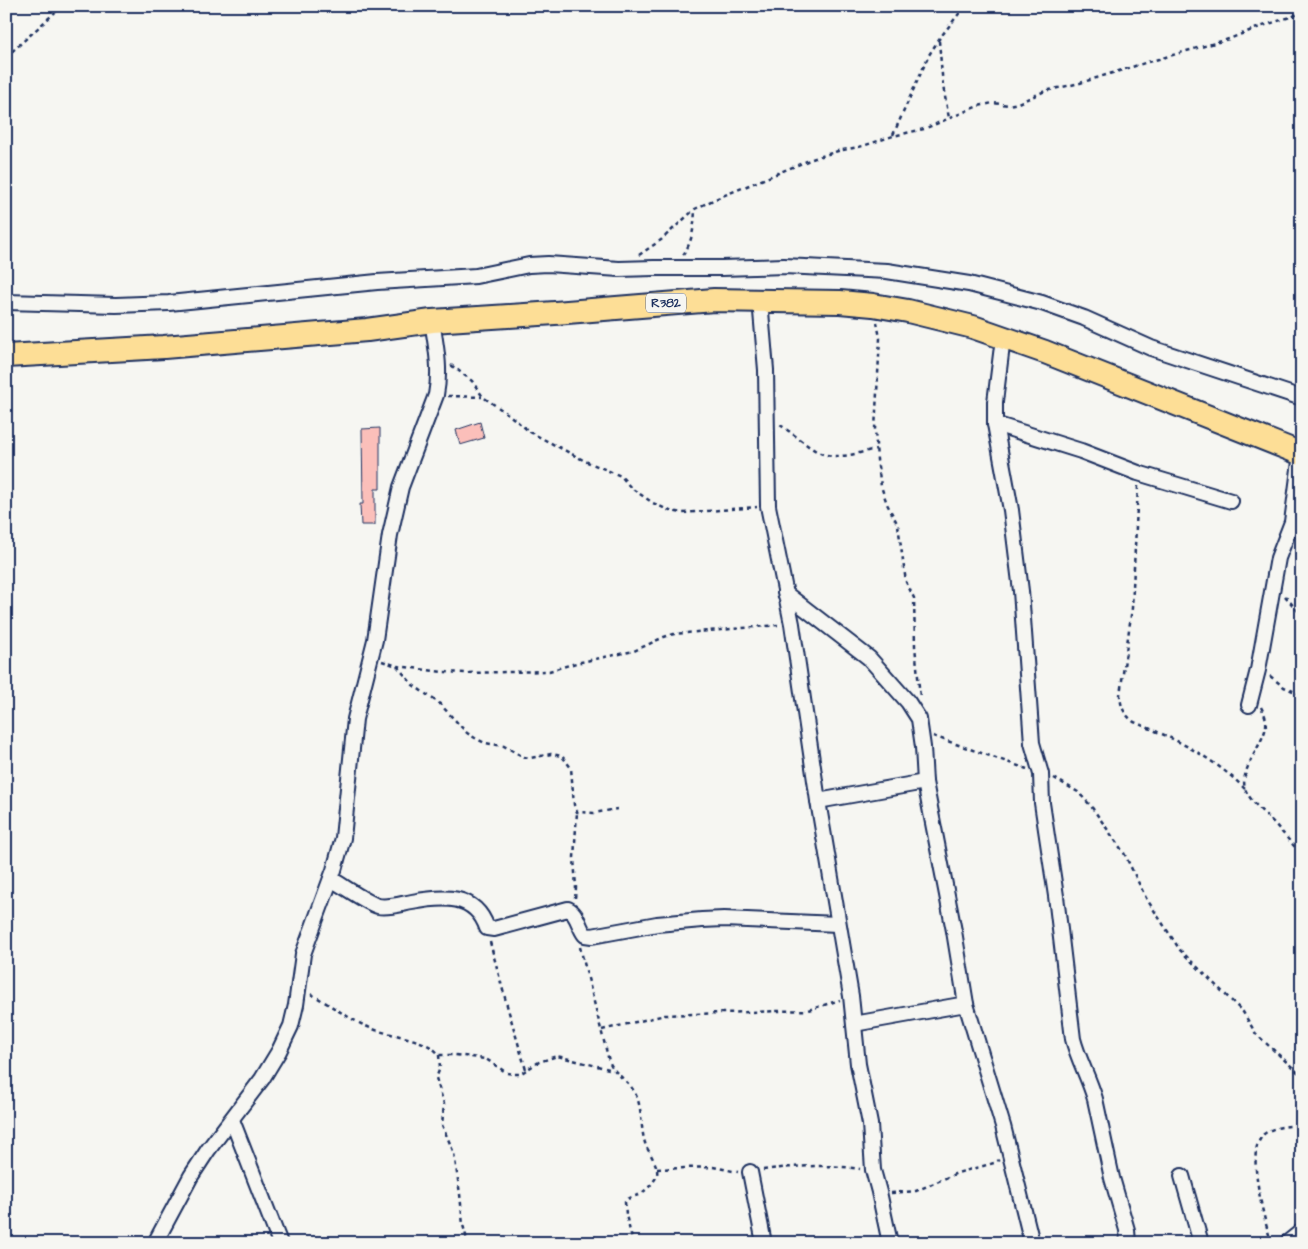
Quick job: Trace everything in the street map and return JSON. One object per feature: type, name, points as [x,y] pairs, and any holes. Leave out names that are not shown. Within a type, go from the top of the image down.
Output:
[{"type":"main road","name":"R382","points":[[6,356],[164,347],[367,330],[432,321],[555,314],[714,300],[840,302],[908,311],[973,326],[1045,352],[1302,454]]},
{"type":"street","points":[[6,302],[116,305],[169,303],[368,282],[476,276],[529,265],[548,264],[619,269],[784,266],[850,268],[888,271],[969,284],[1042,303],[1084,318],[1151,348],[1302,398]]},
{"type":"street","points":[[760,300],[766,370],[768,506],[792,624],[818,801],[851,996],[858,1064],[870,1124],[873,1170],[890,1243]]},
{"type":"street","points":[[159,1241],[191,1176],[208,1150],[262,1080],[291,1026],[299,988],[303,954],[331,879],[343,838],[356,719],[375,640],[390,535],[401,487],[436,396],[439,382],[438,359],[432,321]]},
{"type":"street","points":[[1002,338],[995,402],[995,424],[1012,518],[1021,591],[1032,743],[1040,774],[1042,804],[1055,886],[1073,1039],[1093,1092],[1112,1178],[1127,1230],[1128,1243]]},
{"type":"street","points":[[995,424],[1080,451],[1138,473],[1231,500]]},
{"type":"street","points":[[1249,705],[1258,670],[1278,558],[1297,525],[1302,454]]},
{"type":"street","points":[[785,592],[869,658],[915,711],[921,725],[925,782],[954,930],[966,1004],[996,1101],[1032,1243]]},
{"type":"street","points":[[818,801],[925,782]]},
{"type":"street","points":[[331,879],[377,906],[396,905],[428,899],[451,898],[462,900],[475,907],[487,928],[500,928],[568,909],[573,912],[585,935],[604,935],[657,924],[724,919],[838,924]]},
{"type":"street","points":[[854,1024],[966,1004]]},
{"type":"street","points":[[232,1120],[280,1243]]},
{"type":"street","points":[[750,1172],[764,1243]]},
{"type":"street","points":[[1182,1176],[1200,1243]]},
{"type":"street","points":[[1287,1243],[1302,1231]]},
{"type":"path","points":[[6,57],[62,6]]},
{"type":"path","points":[[893,136],[929,55],[965,6]]},
{"type":"path","points":[[619,269],[661,240],[695,208],[812,159],[924,128],[978,106],[993,103],[1009,106],[1045,91],[1080,83],[1229,39],[1302,13]]},
{"type":"path","points":[[939,39],[943,86],[949,118]]},
{"type":"path","points":[[674,269],[690,243],[695,208]]},
{"type":"path","points":[[873,305],[880,338],[876,449],[881,486],[887,504],[898,525],[904,576],[914,598],[915,646],[920,704],[915,711]]},
{"type":"path","points":[[438,359],[464,374],[484,397],[530,432],[585,461],[621,476],[631,488],[670,512],[683,513],[768,506]]},
{"type":"path","points":[[436,396],[467,395],[484,397]]},
{"type":"path","points":[[766,421],[779,425],[818,452],[827,455],[840,456],[876,449]]},
{"type":"path","points":[[1138,473],[1132,608],[1120,695],[1121,706],[1125,715],[1134,722],[1200,752],[1219,765],[1245,789],[1253,801],[1302,855]]},
{"type":"path","points":[[1275,574],[1287,600],[1302,616]]},
{"type":"path","points":[[371,657],[397,666],[467,673],[550,670],[634,651],[674,634],[792,624]]},
{"type":"path","points":[[397,666],[413,685],[440,704],[467,733],[475,738],[486,743],[504,746],[524,757],[530,758],[551,754],[562,756],[571,768],[574,805],[577,812],[574,858],[576,888],[573,912]]},
{"type":"path","points":[[1258,670],[1270,675],[1284,687],[1302,695]]},
{"type":"path","points":[[1245,789],[1245,779],[1251,759],[1266,726],[1265,717],[1253,690]]},
{"type":"path","points":[[921,725],[933,736],[1040,774],[1069,786],[1086,799],[1124,853],[1146,898],[1180,950],[1243,1012],[1256,1034],[1302,1076]]},
{"type":"path","points":[[577,812],[582,814],[617,809]]},
{"type":"path","points":[[487,928],[526,1070]]},
{"type":"path","points":[[585,935],[580,946],[609,1060],[613,1070],[630,1085],[636,1094],[646,1144],[657,1170],[656,1177],[645,1190],[625,1202],[626,1215],[633,1243]]},
{"type":"path","points":[[299,988],[367,1026],[420,1042],[436,1050],[439,1055],[440,1068],[436,1078],[444,1104],[442,1125],[454,1152],[463,1225],[468,1243]]},
{"type":"path","points":[[602,1030],[665,1015],[808,1010],[851,996]]},
{"type":"path","points":[[439,1055],[486,1059],[507,1073],[514,1074],[520,1074],[539,1062],[557,1056],[613,1070]]},
{"type":"path","points":[[1272,1243],[1260,1194],[1256,1168],[1256,1150],[1260,1139],[1266,1132],[1277,1128],[1302,1125]]},
{"type":"path","points":[[879,1192],[904,1193],[916,1191],[957,1173],[994,1163],[1010,1153]]},
{"type":"path","points":[[657,1170],[713,1167],[726,1171],[750,1172],[817,1166],[873,1170]]},
{"type":"building","points":[[480,422],[484,438],[460,445],[456,430]]},
{"type":"building","points":[[380,428],[380,489],[375,489],[375,525],[361,525],[360,504],[363,504],[362,429]]}]
